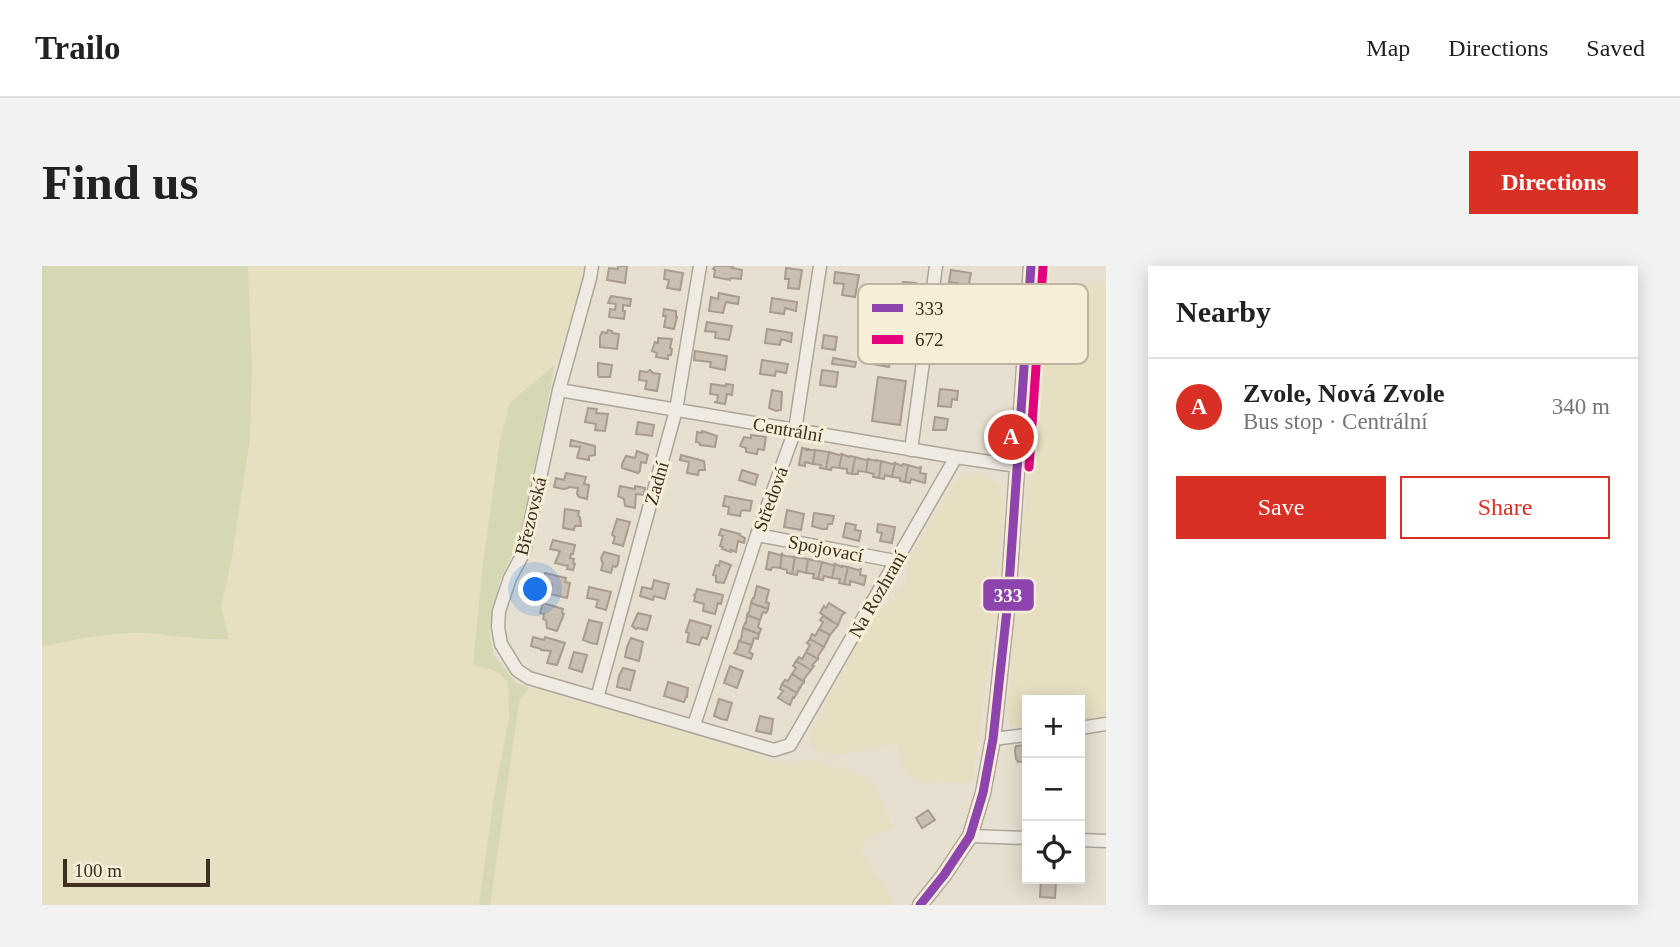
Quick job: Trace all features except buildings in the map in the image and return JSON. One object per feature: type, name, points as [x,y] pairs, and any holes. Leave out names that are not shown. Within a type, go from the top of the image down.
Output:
[{"type":"street","name":"Březovská","points":[[592,266],[559,390],[524,552],[510,578],[499,611],[501,644],[517,670],[529,678],[774,750],[790,745],[799,731]]},
{"type":"street","name":"Zadní","points":[[597,698],[676,410],[700,266]]},
{"type":"street","name":"Středová","points":[[694,725],[795,430],[820,266]]},
{"type":"street","points":[[934,284],[936,266]]},
{"type":"street","points":[[1030,284],[1031,266]]},
{"type":"street","points":[[911,450],[923,364]]},
{"type":"street","points":[[920,905],[970,836],[983,793],[993,739],[1008,600],[1024,364]]},
{"type":"street","name":"Centrální","points":[[559,390],[1017,466]]},
{"type":"street","name":"Na Rozhraní","points":[[799,731],[956,457]]},
{"type":"street","name":"Spojovací","points":[[757,535],[895,561]]},
{"type":"street","points":[[1085,727],[1106,724]]},
{"type":"street","points":[[993,739],[1022,736]]},
{"type":"street","points":[[970,836],[1022,838]]},
{"type":"street","points":[[1085,840],[1106,841]]},
{"type":"shaded area","points":[[248,266],[585,266],[555,365],[538,380],[483,563],[473,665],[491,669],[508,683],[509,718],[494,796],[479,905],[42,905],[42,647],[78,638],[141,633],[229,639],[221,606],[231,563],[250,439],[252,367]]},
{"type":"shaded area","points":[[1106,283],[1106,717],[1085,719],[1085,695],[1022,695],[1022,726],[1010,727],[1007,708],[1027,487],[1032,464],[1033,412],[1030,385],[1032,364],[1088,364],[1088,284],[1082,284]]},
{"type":"shaded area","points":[[972,473],[993,479],[1000,487],[1004,500],[995,619],[973,778],[966,784],[918,780],[908,776],[901,766],[898,744],[832,756],[813,749],[809,739],[814,725],[823,717],[825,704],[872,618],[892,600],[905,583],[908,561],[950,488],[963,475]]},
{"type":"shaded area","points":[[529,687],[785,764],[812,760],[857,773],[874,784],[893,827],[868,839],[860,849],[891,897],[893,905],[490,905],[519,702]]},
{"type":"green space","points":[[42,266],[248,266],[252,367],[250,439],[231,563],[221,606],[229,639],[129,633],[66,641],[42,647]]},
{"type":"green space","points":[[555,365],[525,513],[516,547],[500,580],[489,632],[494,655],[516,683],[529,687],[519,702],[490,905],[479,905],[494,796],[509,718],[508,683],[491,669],[473,665],[483,563],[500,440],[510,402]]},
{"type":"transit line","name":"333","points":[[1030,284],[1031,266]]},
{"type":"transit line","name":"672","points":[[1042,284],[1043,267]]},
{"type":"transit line","name":"333","points":[[920,905],[970,836],[983,793],[993,739],[1008,600],[1024,364]]},
{"type":"transit line","name":"672","points":[[1029,467],[1036,364]]},
{"type":"place","name":"Zvole, Nová Zvole","points":[[1011,437]]}]
